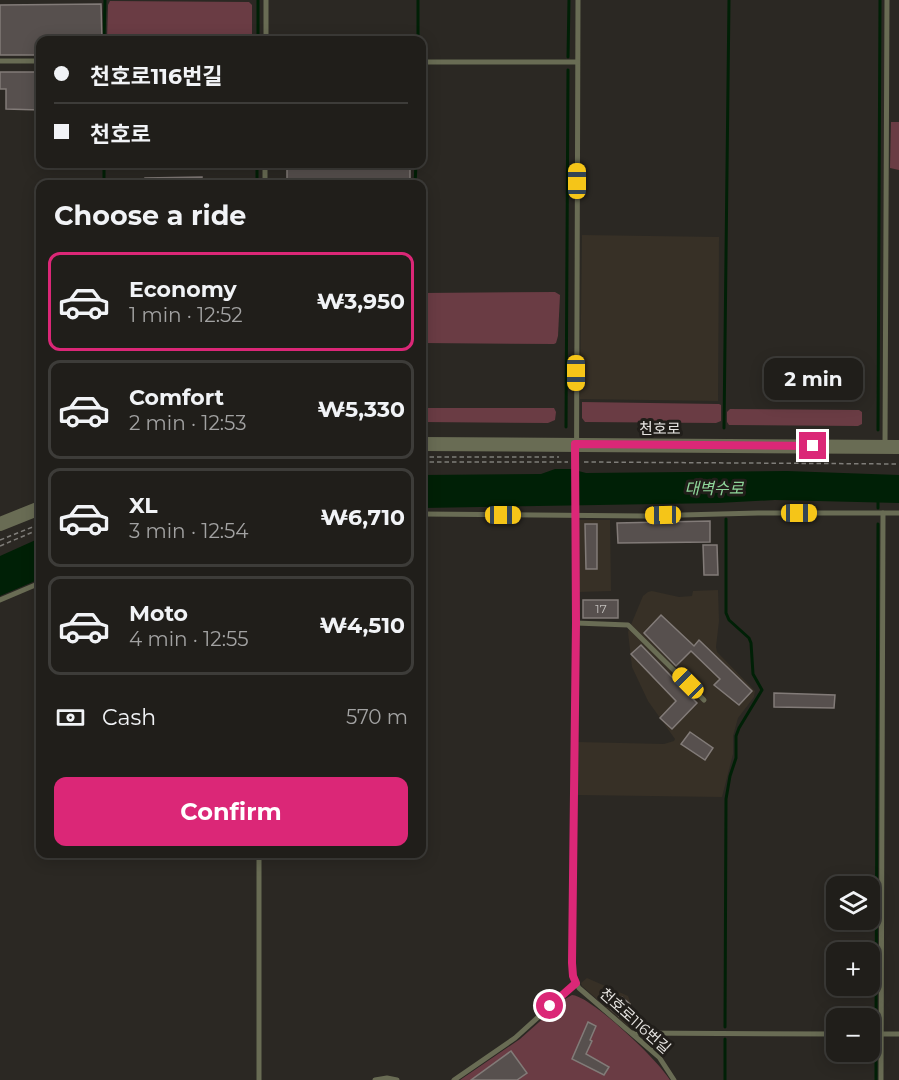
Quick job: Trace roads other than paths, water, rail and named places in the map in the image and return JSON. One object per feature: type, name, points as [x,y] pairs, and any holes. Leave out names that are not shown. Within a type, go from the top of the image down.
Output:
[{"type":"street","name":"천호로","points":[[426,444],[899,447]]},
{"type":"street","points":[[0,524],[36,510]]},
{"type":"lane","points":[[266,0],[266,36]]},
{"type":"lane","points":[[454,1080],[515,1038],[576,983],[572,963],[576,623],[578,0]]},
{"type":"lane","points":[[884,447],[887,0]]},
{"type":"lane","points":[[0,61],[36,61]]},
{"type":"lane","points":[[426,62],[577,62]]},
{"type":"lane","points":[[882,1080],[884,513]]},
{"type":"lane","points":[[426,514],[899,513]]},
{"type":"lane","points":[[0,600],[36,585]]},
{"type":"lane","points":[[576,623],[628,625],[704,700]]},
{"type":"lane","points":[[259,858],[259,1080]]},
{"type":"lane","name":"천호로116번길","points":[[576,983],[659,1057],[674,1080]]},
{"type":"lane","points":[[632,1033],[826,1034]]},
{"type":"lane","points":[[882,1034],[899,1034]]},
{"type":"lane","points":[[375,1080],[387,1078],[397,1080]]},
{"type":"water","name":"대벽수로","points":[[555,469],[571,469],[586,473],[787,471],[899,475],[899,503],[775,500],[426,508],[426,475],[541,474]]},
{"type":"water","points":[[36,540],[36,581],[0,596],[0,556]]},
{"type":"waterway","points":[[104,36],[105,0]]},
{"type":"waterway","points":[[258,0],[258,36]]},
{"type":"waterway","points":[[418,0],[418,36]]},
{"type":"waterway","points":[[568,57],[569,0]]},
{"type":"waterway","points":[[724,428],[729,0]]},
{"type":"waterway","points":[[878,430],[880,0]]},
{"type":"waterway","points":[[566,427],[568,70]]},
{"type":"waterway","points":[[104,168],[104,180]]},
{"type":"waterway","points":[[257,168],[257,180]]},
{"type":"waterway","points":[[415,180],[416,168]]},
{"type":"waterway","points":[[878,498],[878,508]]},
{"type":"waterway","points":[[725,1027],[726,799],[736,758],[736,736],[762,690],[753,674],[749,638],[729,620],[726,613],[726,519]]},
{"type":"waterway","points":[[876,1008],[878,524]]},
{"type":"waterway","points":[[725,1039],[725,1080]]},
{"type":"waterway","points":[[876,1062],[876,1080]]}]
